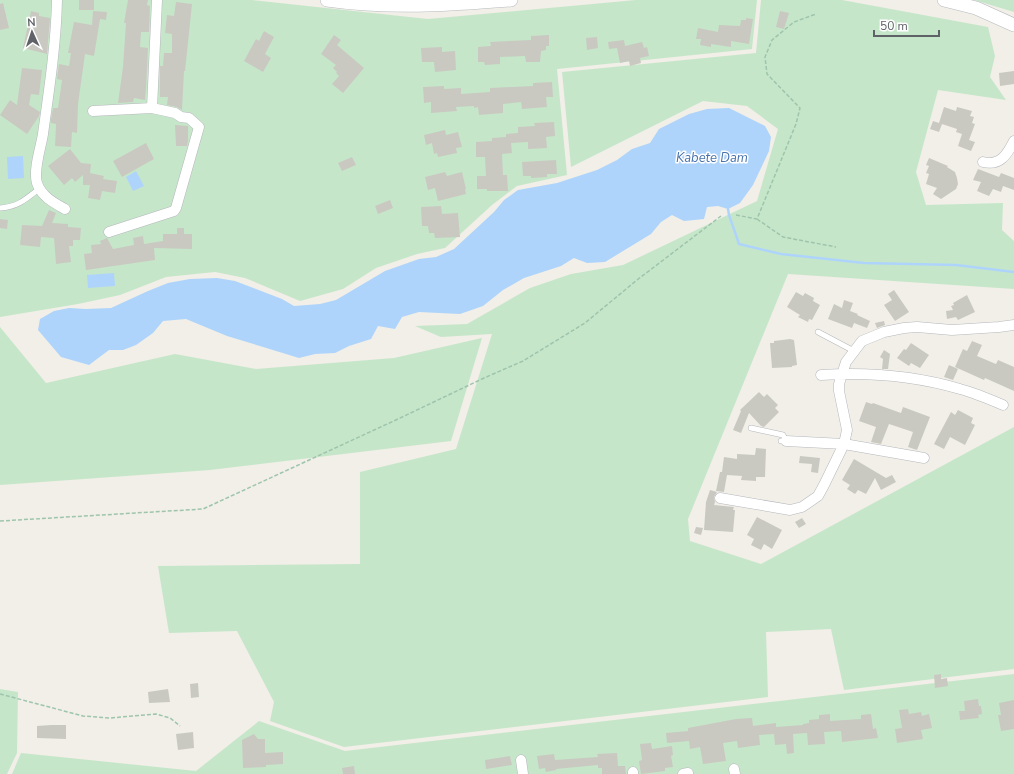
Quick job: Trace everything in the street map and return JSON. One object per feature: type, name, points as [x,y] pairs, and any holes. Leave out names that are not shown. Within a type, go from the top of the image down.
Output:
[{"type":"main road","points":[[327,0],[386,6],[512,0]]},
{"type":"main road","points":[[944,0],[977,4],[1014,25]]},
{"type":"street","points":[[57,0],[57,29],[36,174],[37,183],[46,197],[65,209]]},
{"type":"street","points":[[152,108],[157,0]]},
{"type":"street","points":[[93,111],[152,108],[189,118],[199,127],[176,208],[171,213],[109,232]]},
{"type":"street","points":[[983,162],[993,163],[1011,155],[1014,141]]},
{"type":"street","points":[[720,498],[790,510],[802,507],[818,496],[844,444],[847,430],[839,391],[841,377],[846,362],[862,341],[884,332],[904,328],[917,327],[952,330],[1014,325]]},
{"type":"street","points":[[821,375],[843,374],[900,378],[937,383],[977,394],[1003,405]]},
{"type":"street","points":[[784,441],[844,444],[924,458]]},
{"type":"street","points":[[521,760],[523,774]]},
{"type":"lane","points":[[0,208],[11,208],[21,203],[40,188]]},
{"type":"lane","points":[[818,332],[854,351]]},
{"type":"lane","points":[[751,428],[783,434],[784,441]]},
{"type":"path","points":[[757,219],[796,124],[800,108],[767,74],[765,57],[772,40],[794,22],[816,14]]},
{"type":"path","points":[[736,215],[757,219],[783,237],[836,247]]},
{"type":"path","points":[[0,521],[203,509],[523,361],[584,323],[637,280],[721,216]]},
{"type":"path","points":[[0,694],[84,716],[110,718],[156,714],[170,718],[180,726]]},
{"type":"green space","points":[[0,0],[252,0],[428,19],[636,0],[757,0],[752,49],[557,69],[567,175],[517,186],[492,205],[445,248],[417,254],[376,268],[343,289],[300,301],[245,278],[215,272],[166,277],[120,295],[78,304],[0,317]]},
{"type":"green space","points":[[761,0],[842,0],[988,27],[995,56],[990,77],[1006,100],[938,90],[916,172],[926,205],[1003,203],[1002,230],[1014,241],[1014,289],[788,274],[688,519],[690,541],[761,564],[1014,427],[1014,669],[844,690],[831,629],[766,632],[768,697],[344,747],[270,721],[274,702],[237,631],[169,633],[158,566],[360,564],[360,472],[456,449],[492,334],[441,337],[415,326],[467,324],[530,288],[571,274],[623,265],[757,201],[778,129],[747,106],[703,101],[571,167],[562,72],[756,53]]},
{"type":"green space","points":[[974,0],[1014,0],[1014,12]]},
{"type":"green space","points":[[0,327],[46,383],[175,354],[256,369],[394,358],[482,338],[451,441],[210,470],[0,485]]},
{"type":"green space","points":[[1014,674],[1014,774],[12,774],[21,753],[196,771],[259,721],[345,751]]},
{"type":"green space","points":[[0,689],[18,692],[17,753],[7,774],[0,774]]},
{"type":"water","name":"Kabete Dam","points":[[729,108],[765,126],[771,137],[769,151],[753,185],[740,203],[728,209],[718,206],[707,207],[704,219],[684,221],[672,215],[661,222],[651,234],[605,262],[587,263],[574,258],[561,266],[524,278],[503,290],[483,306],[460,314],[419,312],[402,317],[395,329],[378,326],[371,339],[349,346],[335,353],[315,354],[299,358],[227,336],[186,319],[163,321],[153,333],[136,345],[123,350],[109,350],[89,365],[61,357],[38,330],[40,319],[54,311],[69,308],[111,308],[168,283],[190,279],[217,278],[235,281],[282,299],[294,306],[320,304],[336,300],[385,271],[419,259],[436,257],[454,249],[494,212],[504,200],[518,190],[557,183],[597,170],[617,160],[632,149],[650,143],[659,129],[689,114],[707,109]]},
{"type":"water","points":[[23,156],[24,178],[8,179],[7,157]]},
{"type":"water","points":[[136,171],[144,186],[133,191],[126,177]]},
{"type":"water","points":[[114,273],[115,286],[88,288],[87,275]]},
{"type":"building","points":[[79,0],[94,0],[94,10],[79,10]]},
{"type":"building","points":[[128,0],[148,0],[147,5],[150,6],[149,32],[141,32],[140,47],[148,48],[145,100],[134,98],[133,102],[118,103],[123,67],[126,23],[124,23]]},
{"type":"building","points":[[176,2],[192,4],[184,71],[182,110],[177,107],[167,105],[168,97],[160,97],[160,66],[163,66],[164,53],[172,53],[172,34],[165,33],[167,15],[174,16]]},
{"type":"building","points":[[3,3],[9,28],[0,30],[0,4]]},
{"type":"building","points":[[31,11],[39,13],[39,16],[50,18],[47,54],[23,48]]},
{"type":"building","points":[[93,11],[107,12],[106,20],[100,19],[94,56],[85,54],[78,104],[77,133],[72,132],[71,147],[55,146],[56,124],[51,123],[51,120],[53,108],[58,108],[62,80],[57,79],[59,64],[69,66],[71,53],[68,53],[74,22],[92,25]]},
{"type":"building","points":[[780,11],[789,13],[784,29],[776,27]]},
{"type":"building","points":[[746,18],[753,19],[749,44],[731,41],[731,47],[711,44],[711,47],[700,45],[701,39],[696,39],[698,28],[718,32],[719,25],[740,26],[741,20],[746,20]]},
{"type":"building","points":[[264,31],[274,37],[265,54],[271,58],[263,72],[244,61],[256,39],[259,41]]},
{"type":"building","points":[[334,35],[341,40],[337,45],[364,68],[343,93],[332,84],[339,76],[333,68],[336,65],[321,54]]},
{"type":"building","points":[[549,35],[549,46],[546,46],[546,50],[541,51],[540,62],[526,62],[525,56],[500,57],[500,64],[485,65],[484,62],[478,62],[478,47],[491,46],[490,42],[531,40],[531,36]]},
{"type":"building","points":[[597,37],[598,48],[587,50],[586,38]]},
{"type":"building","points":[[624,40],[625,46],[642,42],[644,48],[647,47],[649,56],[640,58],[641,63],[630,66],[629,61],[620,63],[617,48],[609,49],[608,42]]},
{"type":"building","points":[[442,47],[442,52],[455,51],[456,70],[435,72],[434,62],[422,62],[421,48]]},
{"type":"building","points":[[22,68],[42,70],[39,95],[31,94],[29,105],[40,112],[27,134],[0,115],[10,100],[17,105]]},
{"type":"building","points":[[1014,71],[1014,84],[1000,86],[999,73]]},
{"type":"building","points":[[552,82],[553,97],[546,97],[547,107],[522,109],[521,102],[503,104],[503,113],[479,115],[478,107],[474,108],[474,106],[456,107],[457,111],[431,113],[431,102],[424,103],[423,87],[444,86],[444,89],[461,88],[461,94],[490,92],[490,88],[533,86],[533,83]]},
{"type":"building","points":[[944,107],[956,111],[957,107],[972,111],[970,116],[974,117],[972,123],[975,124],[969,140],[975,142],[971,151],[958,146],[962,134],[956,132],[957,129],[939,123]]},
{"type":"building","points":[[933,121],[942,124],[939,132],[930,129]]},
{"type":"building","points":[[554,122],[555,136],[546,137],[547,148],[528,149],[528,142],[511,143],[512,153],[502,154],[503,175],[507,175],[508,191],[487,191],[487,189],[477,189],[477,176],[486,176],[485,157],[476,157],[476,142],[492,141],[492,138],[506,137],[506,134],[518,133],[518,127],[535,126],[534,123]]},
{"type":"building","points":[[175,125],[188,126],[187,146],[176,146]]},
{"type":"building","points":[[445,130],[446,135],[458,132],[462,147],[456,148],[457,153],[438,157],[437,153],[434,154],[432,143],[426,145],[424,135]]},
{"type":"building","points":[[146,143],[154,159],[122,177],[113,161]]},
{"type":"building","points":[[70,149],[81,163],[91,164],[90,173],[104,176],[103,179],[117,181],[115,193],[102,191],[100,200],[88,198],[90,185],[83,185],[83,175],[75,182],[72,178],[64,185],[48,166]]},
{"type":"building","points":[[352,157],[356,165],[342,171],[338,163]]},
{"type":"building","points":[[929,158],[948,166],[947,167],[955,172],[957,178],[958,184],[956,189],[941,199],[933,194],[937,188],[926,184],[929,174],[926,173],[929,166],[926,165]]},
{"type":"building","points":[[556,160],[557,174],[547,174],[547,177],[531,178],[531,176],[523,176],[522,162]]},
{"type":"building","points":[[978,169],[999,177],[1001,173],[1014,178],[1014,190],[1003,186],[1001,192],[993,189],[989,196],[977,191],[981,182],[973,180]]},
{"type":"building","points":[[445,172],[447,176],[462,172],[466,194],[438,201],[435,188],[428,190],[425,177]]},
{"type":"building","points":[[390,200],[393,208],[378,214],[375,206]]},
{"type":"building","points":[[441,206],[442,214],[458,213],[460,237],[435,238],[434,233],[429,233],[428,226],[422,226],[421,207]]},
{"type":"building","points":[[49,210],[56,213],[52,223],[68,224],[68,227],[81,228],[80,240],[73,240],[73,246],[69,246],[71,262],[56,264],[54,238],[41,237],[40,247],[20,245],[22,225],[42,226]]},
{"type":"building","points":[[0,219],[8,220],[7,229],[0,228]]},
{"type":"building","points":[[177,228],[184,228],[184,234],[192,234],[192,249],[154,248],[155,260],[86,270],[84,254],[92,253],[91,245],[101,244],[100,241],[107,238],[113,249],[134,245],[133,238],[143,236],[144,244],[163,241],[163,234],[177,234]]},
{"type":"building","points":[[894,290],[909,312],[895,321],[884,305],[892,300],[888,294]]},
{"type":"building","points":[[796,292],[803,296],[805,293],[814,298],[813,301],[820,305],[812,320],[809,319],[808,322],[798,317],[800,315],[787,307]]},
{"type":"building","points":[[967,295],[975,312],[958,320],[956,317],[947,319],[946,311],[953,310],[951,306],[954,305],[953,303]]},
{"type":"building","points":[[844,300],[853,303],[850,311],[870,321],[867,328],[854,323],[852,328],[828,319],[834,304],[842,308]]},
{"type":"building","points":[[884,321],[885,325],[877,328],[875,323]]},
{"type":"building","points":[[790,339],[794,340],[797,365],[792,367],[772,368],[770,343]]},
{"type":"building","points":[[972,341],[982,345],[977,356],[996,364],[998,360],[1014,367],[1014,391],[955,367],[963,349],[967,351]]},
{"type":"building","points":[[911,343],[929,355],[920,368],[911,363],[909,366],[897,358]]},
{"type":"building","points":[[884,350],[890,354],[888,369],[882,369],[883,359],[880,357]]},
{"type":"building","points":[[949,365],[958,369],[953,380],[944,377]]},
{"type":"building","points":[[759,392],[764,397],[767,394],[778,405],[775,408],[779,412],[764,427],[761,426],[749,413],[741,433],[733,430],[741,411],[740,410]]},
{"type":"building","points":[[866,402],[901,413],[903,407],[930,417],[917,450],[908,447],[913,432],[889,424],[881,444],[871,442],[876,427],[859,421]]},
{"type":"building","points":[[958,410],[973,418],[971,423],[975,425],[965,445],[950,437],[944,449],[934,444],[951,412],[955,415]]},
{"type":"building","points":[[756,448],[766,449],[765,477],[756,477],[756,481],[741,480],[742,476],[727,475],[724,492],[716,491],[720,472],[722,472],[724,457],[737,459],[737,454],[755,455]]},
{"type":"building","points":[[800,456],[820,458],[818,473],[811,472],[812,464],[799,463]]},
{"type":"building","points":[[854,459],[886,478],[892,475],[896,482],[881,490],[875,478],[866,494],[858,490],[855,494],[847,489],[850,485],[842,480]]},
{"type":"building","points":[[710,490],[717,492],[714,497],[714,505],[734,507],[733,532],[704,530],[706,502]]},
{"type":"building","points":[[757,517],[782,530],[772,549],[764,544],[761,550],[751,545],[754,539],[747,535]]},
{"type":"building","points":[[802,518],[806,524],[799,528],[795,522]]},
{"type":"building","points":[[696,527],[703,528],[701,535],[694,533]]},
{"type":"building","points":[[941,674],[941,679],[947,678],[948,686],[935,688],[934,675]]},
{"type":"building","points":[[198,683],[199,697],[191,698],[190,684]]},
{"type":"building","points":[[168,689],[170,702],[149,703],[148,692]]},
{"type":"building","points":[[978,699],[982,714],[978,715],[979,718],[960,720],[959,711],[965,711],[964,701]]},
{"type":"building","points":[[1014,700],[1014,729],[1001,731],[998,715],[1001,715],[999,703]]},
{"type":"building","points":[[908,709],[909,714],[921,712],[922,716],[929,714],[932,728],[921,730],[923,739],[897,743],[895,729],[902,728],[899,710]]},
{"type":"building","points":[[830,714],[830,721],[861,719],[861,715],[871,714],[873,729],[876,728],[878,738],[842,742],[841,731],[824,732],[825,744],[808,745],[807,733],[793,734],[794,753],[787,754],[786,744],[775,745],[774,734],[759,735],[760,745],[738,748],[737,741],[723,743],[726,761],[703,764],[700,747],[690,749],[689,741],[667,743],[666,733],[688,731],[688,728],[736,719],[752,718],[753,726],[776,723],[776,727],[803,725],[809,723],[809,720],[819,719],[819,715]]},
{"type":"building","points":[[66,725],[66,739],[37,738],[37,726]]},
{"type":"building","points":[[193,732],[194,748],[178,750],[176,734]]},
{"type":"building","points":[[254,734],[258,739],[265,739],[265,753],[283,752],[283,764],[266,765],[266,767],[243,768],[242,740]]},
{"type":"building","points":[[651,743],[652,749],[672,746],[673,755],[671,756],[673,767],[665,768],[665,771],[641,774],[639,761],[642,760],[640,744]]},
{"type":"building","points":[[617,753],[618,766],[625,766],[626,774],[602,774],[602,768],[598,768],[598,765],[556,769],[546,772],[545,768],[539,769],[537,756],[554,754],[555,760],[598,757],[597,754]]},
{"type":"building","points":[[510,756],[512,765],[486,769],[485,760]]},
{"type":"building","points":[[354,766],[355,774],[343,774],[342,768]]},
{"type":"waterway","points":[[728,209],[739,244],[781,254],[864,263],[956,265],[1014,272]]}]
